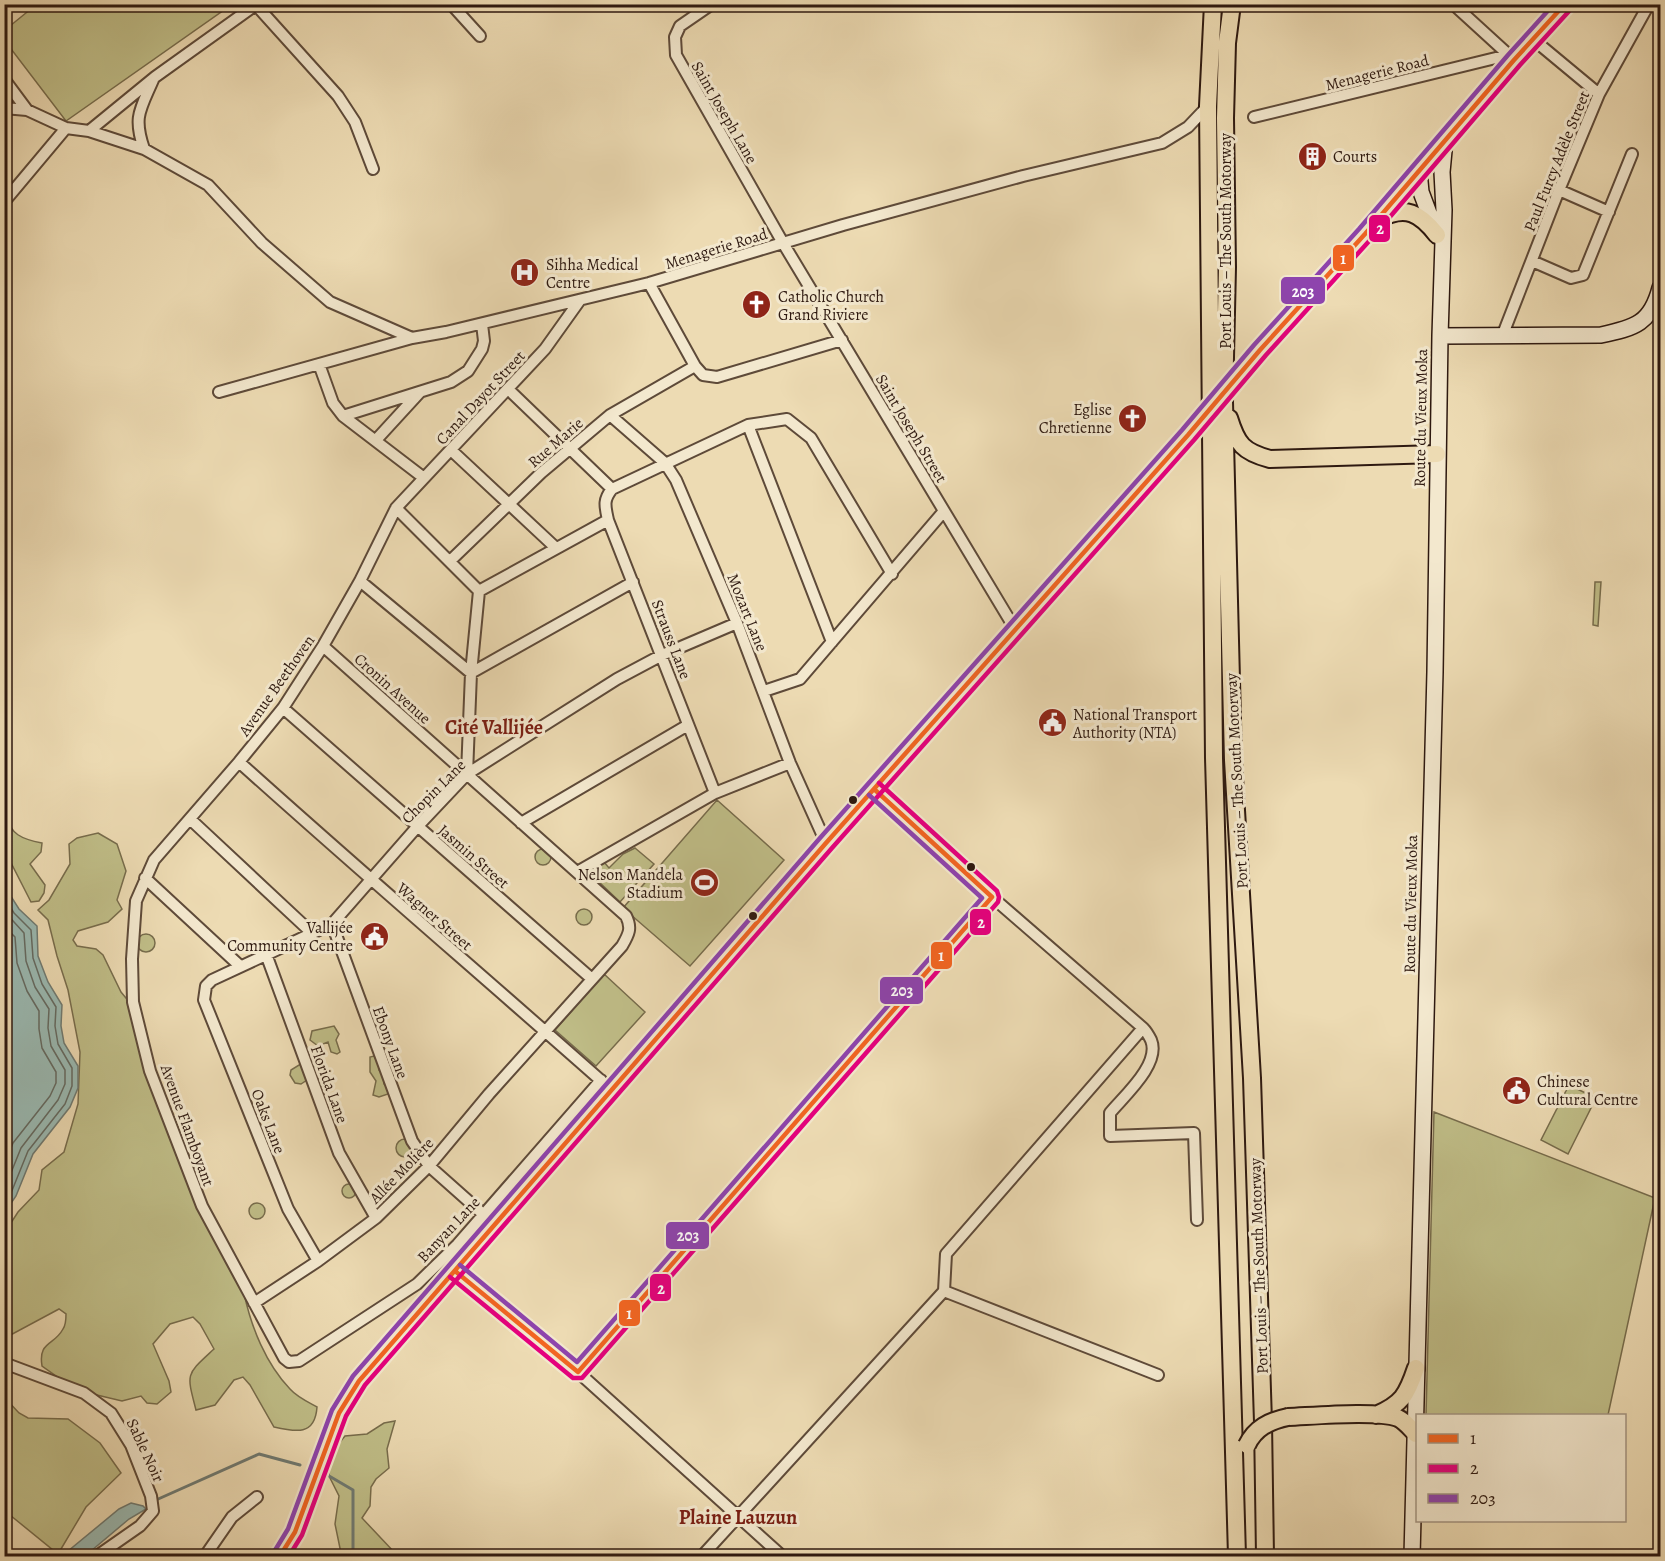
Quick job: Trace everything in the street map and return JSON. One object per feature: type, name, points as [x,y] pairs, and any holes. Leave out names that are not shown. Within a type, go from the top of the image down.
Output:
[{"type":"main road","name":"Port Louis – The South Motorway","points":[[1213,4],[1208,106],[1214,758],[1237,1557]]},
{"type":"main road","name":"Port Louis – The South Motorway","points":[[1232,4],[1227,43],[1225,118],[1227,267],[1224,402],[1233,760],[1252,1078],[1263,1411],[1265,1557]]},
{"type":"main road","points":[[280,1557],[295,1532],[339,1413],[359,1381],[455,1271],[607,1085],[826,843],[1188,435],[1419,171],[1511,57],[1534,40],[1565,4]]},
{"type":"main road","name":"Route du Vieux Moka","points":[[1413,1557],[1435,672],[1437,454],[1444,210],[1442,172],[1445,140]]},
{"type":"main road","name":"Route du Vieux Moka","points":[[1419,171],[1421,192],[1443,252]]},
{"type":"main road","points":[[1376,221],[1393,214],[1411,213],[1420,217],[1437,236]]},
{"type":"main road","points":[[1440,336],[1601,335],[1620,331],[1638,324],[1650,314],[1660,288]]},
{"type":"main road","points":[[1224,402],[1234,435],[1242,446],[1254,455],[1270,459],[1437,454]]},
{"type":"main road","points":[[1376,1415],[1401,1401],[1409,1388],[1416,1368]]},
{"type":"main road","points":[[1249,1557],[1245,1466],[1247,1445],[1258,1429],[1268,1423],[1288,1417],[1376,1415],[1397,1418],[1407,1425],[1416,1443]]},
{"type":"street","points":[[451,4],[480,36]]},
{"type":"street","name":"Saint Joseph Lane","points":[[712,4],[680,26],[675,37],[676,55],[783,243]]},
{"type":"street","points":[[1453,4],[1511,57]]},
{"type":"street","name":"Paul Furcy Adèle Street","points":[[1503,334],[1599,94],[1649,4]]},
{"type":"street","points":[[89,131],[155,77],[256,5],[338,96],[355,122],[373,169]]},
{"type":"street","points":[[1534,40],[1599,94]]},
{"type":"street","name":"Menagerie Road","points":[[1254,117],[1511,57]]},
{"type":"street","points":[[144,149],[138,130],[139,110],[155,77]]},
{"type":"street","points":[[4,79],[27,110]]},
{"type":"street","name":"Menagerie Road","points":[[219,392],[412,338],[482,324],[649,283],[843,225],[1023,176],[1162,143],[1188,127],[1208,106]]},
{"type":"street","points":[[5,108],[27,110],[66,128],[89,131],[144,149],[207,185],[262,243],[330,302],[412,338]]},
{"type":"street","points":[[4,202],[66,128]]},
{"type":"street","points":[[1532,261],[1571,278],[1583,275],[1632,154]]},
{"type":"street","points":[[1559,190],[1609,212]]},
{"type":"street","name":"Saint Joseph Street","points":[[783,243],[1015,629]]},
{"type":"street","points":[[649,283],[694,366],[703,375],[717,377],[842,340]]},
{"type":"street","name":"Canal Dayot Street","points":[[396,508],[545,350],[580,300]]},
{"type":"street","points":[[343,416],[452,382],[468,371],[484,341],[482,324]]},
{"type":"street","points":[[319,364],[333,403],[343,416],[424,478]]},
{"type":"street","name":"Rue Marie","points":[[450,561],[570,448],[610,415],[694,366]]},
{"type":"street","points":[[508,389],[570,448],[609,493],[665,463],[748,425],[787,419],[811,438],[892,574]]},
{"type":"street","points":[[376,440],[420,392]]},
{"type":"street","name":"Mozart Lane","points":[[610,415],[665,463],[676,480],[737,623],[790,763],[826,843]]},
{"type":"street","points":[[748,425],[832,642]]},
{"type":"street","points":[[451,450],[556,548]]},
{"type":"street","name":"Strauss Lane","points":[[609,493],[604,503],[608,520],[715,793]]},
{"type":"street","points":[[396,508],[479,591],[471,673],[467,774]]},
{"type":"street","name":"Avenue Beethoven","points":[[154,860],[283,708],[323,646],[360,581],[396,508]]},
{"type":"street","points":[[764,691],[800,679],[944,511]]},
{"type":"street","points":[[479,591],[608,520]]},
{"type":"street","points":[[360,581],[471,673]]},
{"type":"street","points":[[471,673],[633,582]]},
{"type":"street","name":"Chopin Lane","points":[[205,989],[212,980],[332,924],[467,774],[617,680],[662,655],[737,623]]},
{"type":"street","name":"Cronin Avenue","points":[[323,646],[626,916],[630,923],[630,933],[622,946],[592,979]]},
{"type":"street","name":"Jasmin Street","points":[[283,708],[592,979]]},
{"type":"street","points":[[521,823],[688,725]]},
{"type":"street","name":"Wagner Street","points":[[239,762],[371,881],[607,1085]]},
{"type":"street","points":[[577,872],[715,793],[790,763]]},
{"type":"street","points":[[874,789],[992,897],[1143,1028],[1152,1041],[1153,1054],[1148,1067],[1110,1113],[1110,1136],[1194,1133],[1197,1220]]},
{"type":"street","points":[[190,819],[312,933]]},
{"type":"street","name":"Avenue Flamboyant","points":[[154,860],[136,902],[132,982],[134,1002],[150,1071],[202,1206],[284,1358],[289,1362]]},
{"type":"street","points":[[145,878],[240,966]]},
{"type":"street","points":[[578,1372],[992,897]]},
{"type":"street","name":"Ebony Lane","points":[[332,924],[412,1141],[429,1166],[483,1214]]},
{"type":"street","name":"Florida Lane","points":[[266,954],[339,1153],[376,1218]]},
{"type":"street","name":"Allée Molière","points":[[254,1303],[318,1261],[376,1218],[429,1166],[489,1094],[592,979]]},
{"type":"street","name":"Oaks Lane","points":[[205,989],[204,1000],[288,1209],[318,1261]]},
{"type":"street","points":[[702,1557],[944,1291],[946,1254],[1143,1028]]},
{"type":"street","name":"Banyan Lane","points":[[289,1362],[299,1361],[417,1284],[458,1245],[483,1214],[607,1085]]},
{"type":"street","points":[[455,1271],[578,1372],[782,1557]]},
{"type":"street","points":[[944,1291],[1158,1374]]},
{"type":"street","name":"Sable Noir","points":[[4,1363],[84,1393],[111,1413],[131,1445],[151,1496],[153,1511],[140,1526],[97,1557]]},
{"type":"street","points":[[205,1557],[232,1517],[257,1497]]},
{"type":"shaded area","points":[[37,4],[231,5],[66,121],[5,41],[5,30]]},
{"type":"shaded area","points":[[1595,582],[1601,582],[1598,626],[1593,625]]},
{"type":"shaded area","name":"Nelson Mandela Stadium","points":[[717,800],[784,860],[690,966],[623,908]]},
{"type":"shaded area","points":[[4,806],[11,813],[11,826],[18,835],[42,843],[41,852],[30,864],[45,885],[44,893],[39,901],[31,902],[5,851]]},
{"type":"shaded area","points":[[98,833],[117,844],[126,871],[117,900],[122,909],[108,922],[78,931],[73,940],[77,946],[96,949],[103,955],[121,992],[131,1004],[149,1073],[244,1293],[251,1319],[267,1357],[290,1389],[317,1407],[313,1423],[303,1430],[274,1427],[243,1377],[234,1380],[215,1405],[196,1410],[190,1381],[191,1375],[198,1364],[214,1349],[200,1324],[193,1317],[170,1324],[153,1344],[169,1381],[171,1392],[157,1404],[147,1403],[141,1396],[122,1401],[76,1390],[42,1366],[42,1352],[65,1326],[66,1314],[59,1309],[5,1338],[5,1232],[18,1212],[39,1190],[42,1170],[64,1152],[78,1104],[80,1052],[68,990],[48,920],[38,910],[49,900],[70,864],[69,844],[77,838]]},
{"type":"shaded area","points":[[635,848],[654,864],[620,902],[597,880],[602,876],[596,873],[595,866],[604,862],[609,868],[623,854]]},
{"type":"shaded area","points":[[543,849],[551,857],[543,865],[535,857]]},
{"type":"shaded area","points":[[581,909],[587,909],[592,917],[590,923],[581,925],[576,920],[576,914]]},
{"type":"shaded area","points":[[146,934],[152,937],[155,943],[152,949],[146,952],[140,949],[137,943],[140,937]]},
{"type":"shaded area","points":[[604,974],[645,1012],[596,1066],[555,1030]]},
{"type":"shaded area","points":[[334,1026],[339,1034],[336,1040],[340,1052],[337,1054],[331,1052],[328,1042],[318,1046],[310,1040],[312,1031]]},
{"type":"shaded area","points":[[374,1056],[383,1074],[384,1084],[389,1089],[388,1094],[379,1097],[373,1095],[376,1081],[370,1072],[370,1057]]},
{"type":"shaded area","points":[[302,1065],[307,1080],[301,1084],[295,1083],[290,1075],[291,1070]]},
{"type":"shaded area","points":[[1569,1085],[1596,1098],[1568,1154],[1541,1140]]},
{"type":"shaded area","points":[[1434,1112],[1655,1198],[1608,1414],[1426,1414]]},
{"type":"shaded area","points":[[405,1139],[411,1142],[414,1148],[411,1154],[405,1157],[399,1154],[396,1148],[399,1142]]},
{"type":"shaded area","points":[[346,1184],[352,1184],[356,1191],[352,1198],[346,1198],[342,1194],[342,1188]]},
{"type":"shaded area","points":[[254,1203],[260,1203],[265,1211],[263,1217],[254,1219],[249,1214],[249,1208]]},
{"type":"shaded area","points":[[5,1398],[19,1413],[28,1418],[68,1419],[100,1443],[121,1473],[86,1507],[58,1554],[5,1511]]},
{"type":"shaded area","points":[[395,1421],[387,1449],[389,1468],[376,1479],[371,1487],[370,1506],[362,1518],[396,1556],[338,1556],[341,1553],[335,1524],[339,1496],[330,1478],[325,1460],[345,1436],[367,1434],[384,1423]]},
{"type":"water","points":[[5,887],[19,909],[37,926],[38,956],[48,982],[62,1005],[61,1026],[64,1043],[78,1066],[78,1088],[70,1107],[33,1154],[16,1196],[5,1212]]},
{"type":"water","points":[[131,1503],[146,1509],[129,1519],[85,1556],[62,1556],[119,1509]]},
{"type":"waterway","points":[[156,1500],[259,1454],[300,1465]]},
{"type":"waterway","points":[[324,1473],[353,1490],[353,1556]]},
{"type":"transit line","name":"203","points":[[274,1552],[288,1529],[332,1410],[353,1376],[820,838],[1359,229],[1554,4]]},
{"type":"transit line","name":"1","points":[[280,1556],[295,1532],[339,1413],[359,1381],[826,843],[1188,435],[1565,4]]},
{"type":"transit line","name":"2","points":[[289,1556],[302,1535],[346,1416],[365,1385],[832,848],[1194,440],[1571,9]]},
{"type":"transit line","name":"2","points":[[450,1277],[573,1378],[582,1378],[998,902],[997,891],[879,783]]},
{"type":"transit line","name":"1","points":[[455,1271],[578,1372],[992,897],[874,789]]},
{"type":"transit line","name":"203","points":[[460,1265],[577,1362],[982,898],[869,795]]},
{"type":"place","name":"Courts","points":[[1312,156]]},
{"type":"place","name":"Sihha Medical Centre","points":[[525,273]]},
{"type":"place","name":"Catholic Church Grand Riviere","points":[[757,305]]},
{"type":"place","name":"Eglise Chretienne","points":[[1133,418]]},
{"type":"place","name":"National Transport Authority (NTA)","points":[[1052,723]]},
{"type":"place","name":"Nelson Mandela Stadium","points":[[704,883]]},
{"type":"place","name":"Vallijée Community Centre","points":[[374,936]]},
{"type":"place","name":"Chinese Cultural Centre","points":[[1516,1090]]},
{"type":"district","name":"Cité Vallijée","points":[[494,727]]},
{"type":"district","name":"Plaine Lauzun","points":[[738,1517]]}]
